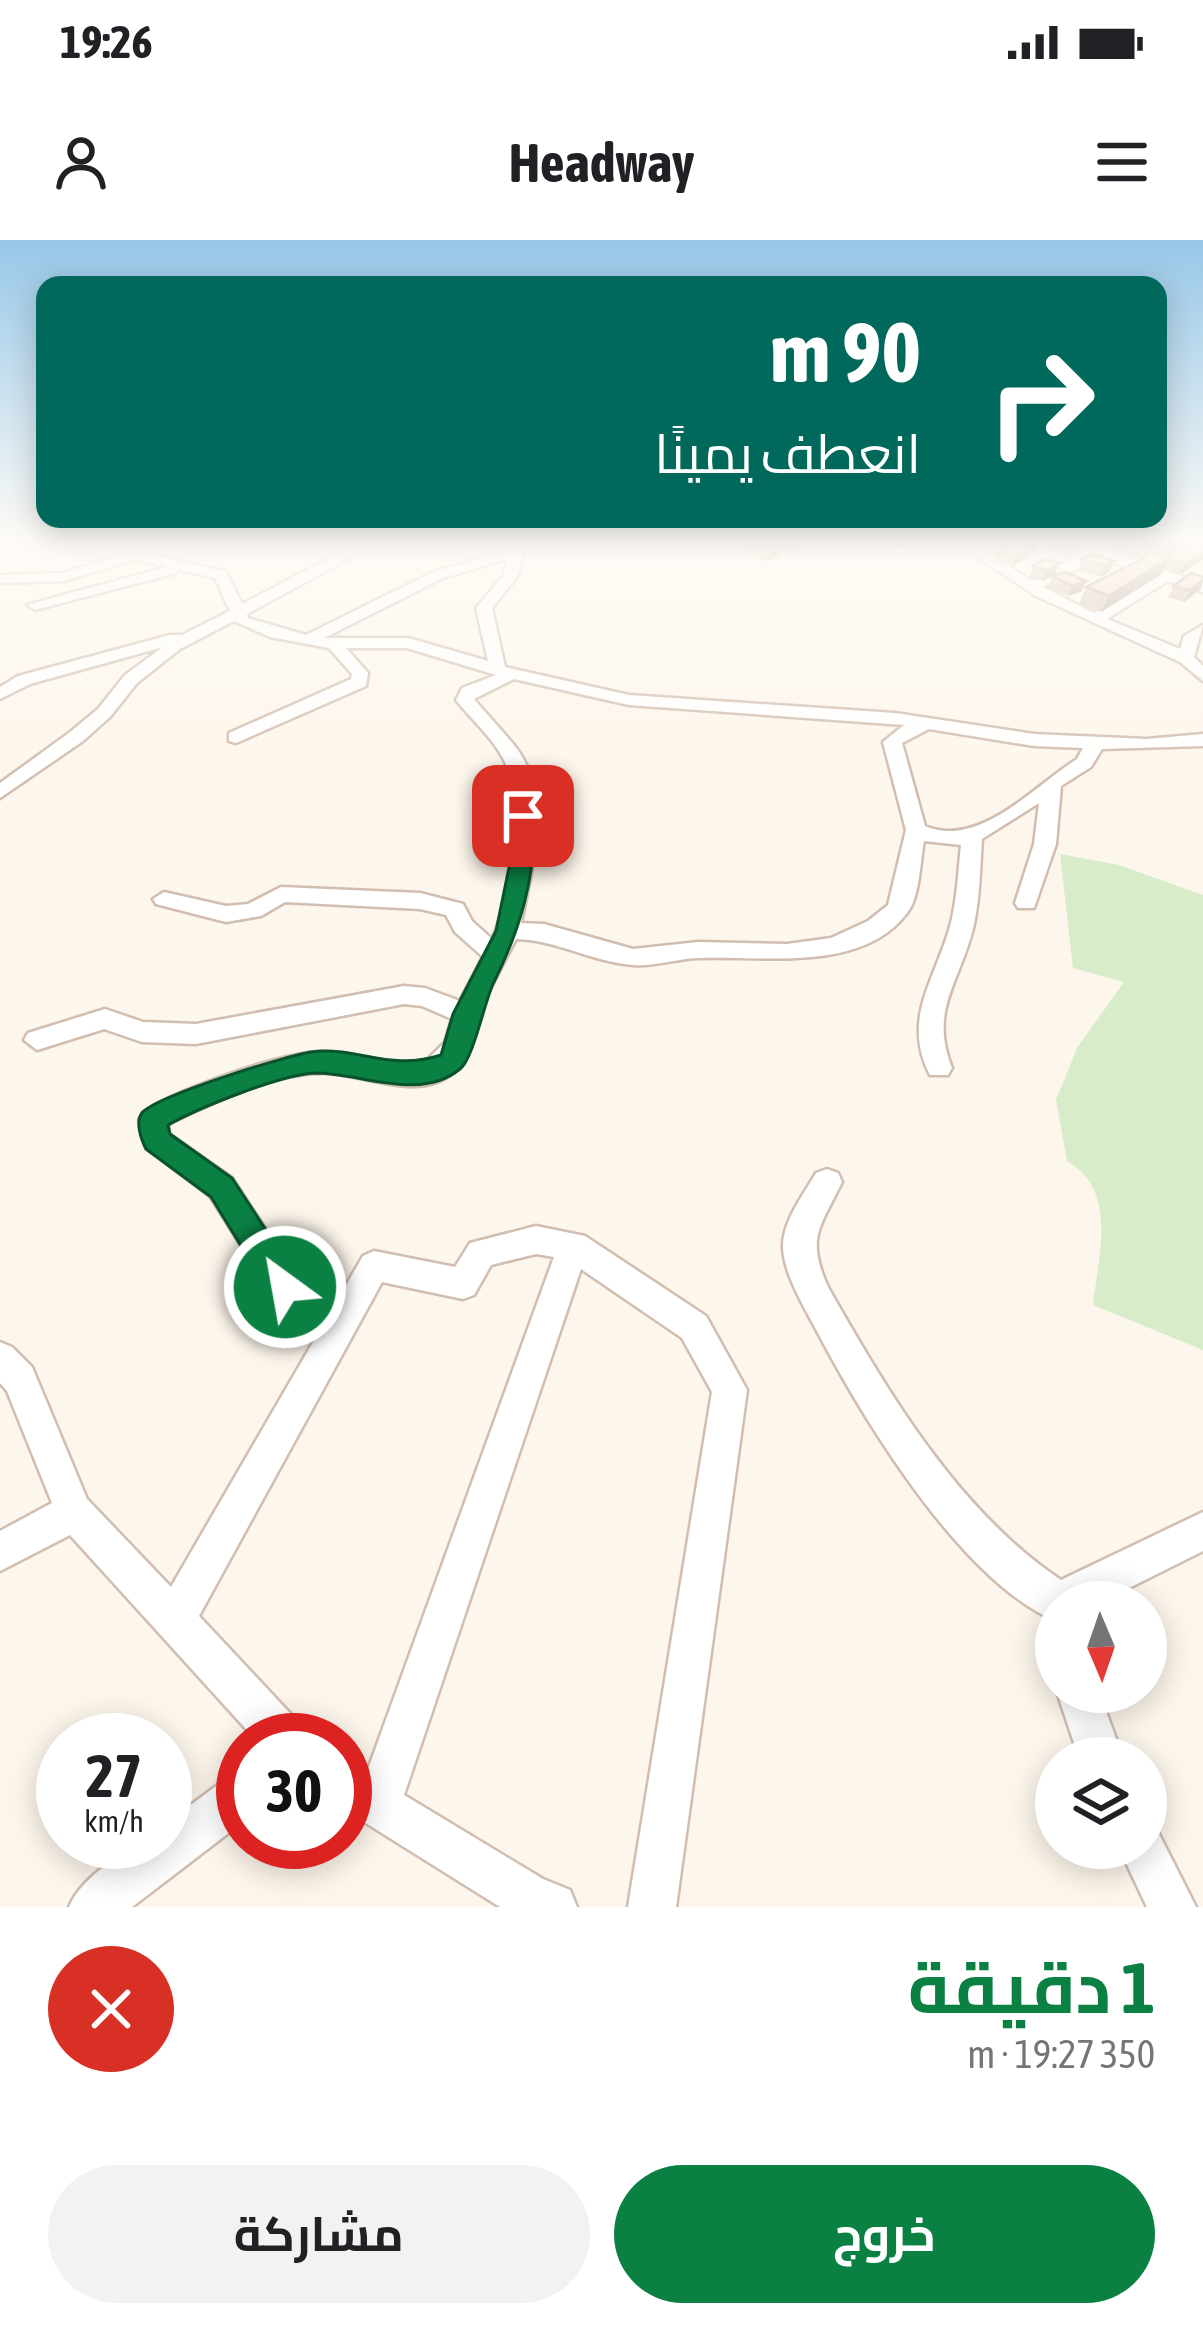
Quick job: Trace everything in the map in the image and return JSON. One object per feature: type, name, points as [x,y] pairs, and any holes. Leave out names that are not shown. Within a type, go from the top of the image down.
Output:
[{"type":"street","points":[[0,792],[104,713],[131,679],[218,621]]},
{"type":"street","points":[[247,621],[254,627],[306,641],[408,643],[629,700],[896,718],[1095,744],[1203,740]]},
{"type":"street","points":[[306,641],[348,621]]},
{"type":"street","points":[[488,621],[504,670]]},
{"type":"street","points":[[1096,621],[1186,658],[1203,676]]},
{"type":"street","points":[[1186,658],[1190,639],[1203,630]]},
{"type":"street","points":[[0,694],[24,680],[105,655],[192,635]]},
{"type":"street","points":[[236,737],[360,682],[360,673],[333,643]]},
{"type":"street","points":[[285,1287],[221,1187],[156,1140],[153,1120],[188,1100],[313,1062],[388,1074],[440,1069],[460,1048],[466,1014],[508,931],[524,848],[523,784],[511,754],[465,700],[467,692],[504,670]]},
{"type":"street","points":[[508,931],[544,932],[633,958],[698,950],[787,952],[835,946],[876,927],[899,908],[916,830],[892,742],[906,730],[923,725]]},
{"type":"street","points":[[916,830],[952,842],[973,837],[1084,763],[1095,744]]},
{"type":"street","points":[[1026,903],[1045,844],[1051,784]]},
{"type":"street","points":[[939,1068],[930,1050],[930,1001],[961,931],[973,837]]},
{"type":"street","points":[[164,899],[226,914],[254,911],[281,894],[421,901],[455,909],[464,926],[498,957]]},
{"type":"street","points":[[37,1040],[105,1019],[142,1032],[196,1034],[404,995],[425,997],[466,1014]]},
{"type":"street","points":[[827,1182],[804,1221],[798,1252],[815,1300],[945,1498],[1035,1588]]},
{"type":"street","points":[[176,1618],[374,1266],[463,1285],[481,1252],[536,1240],[574,1246],[694,1328],[730,1390],[652,1907]]},
{"type":"street","points":[[372,1769],[574,1246]]},
{"type":"street","points":[[0,1359],[20,1379],[74,1512],[262,1713]]},
{"type":"street","points":[[0,1552],[74,1512]]},
{"type":"street","points":[[1101,1581],[1203,1531]]},
{"type":"street","points":[[372,1800],[532,1904]]},
{"type":"street","points":[[93,1907],[216,1814]]},
{"type":"street","points":[[1153,1869],[1172,1907]]},
{"type":"green space","points":[[1060,854],[1119,865],[1203,895],[1203,1350],[1093,1305],[1101,1246],[1099,1207],[1094,1189],[1067,1161],[1056,1100],[1077,1048],[1124,982],[1073,968]]},
{"type":"route","points":[[285,1287],[221,1187],[156,1140],[151,1131],[153,1120],[188,1100],[313,1062],[414,1075],[450,1062],[460,1048],[466,1014],[508,931],[524,848],[523,816]]}]
